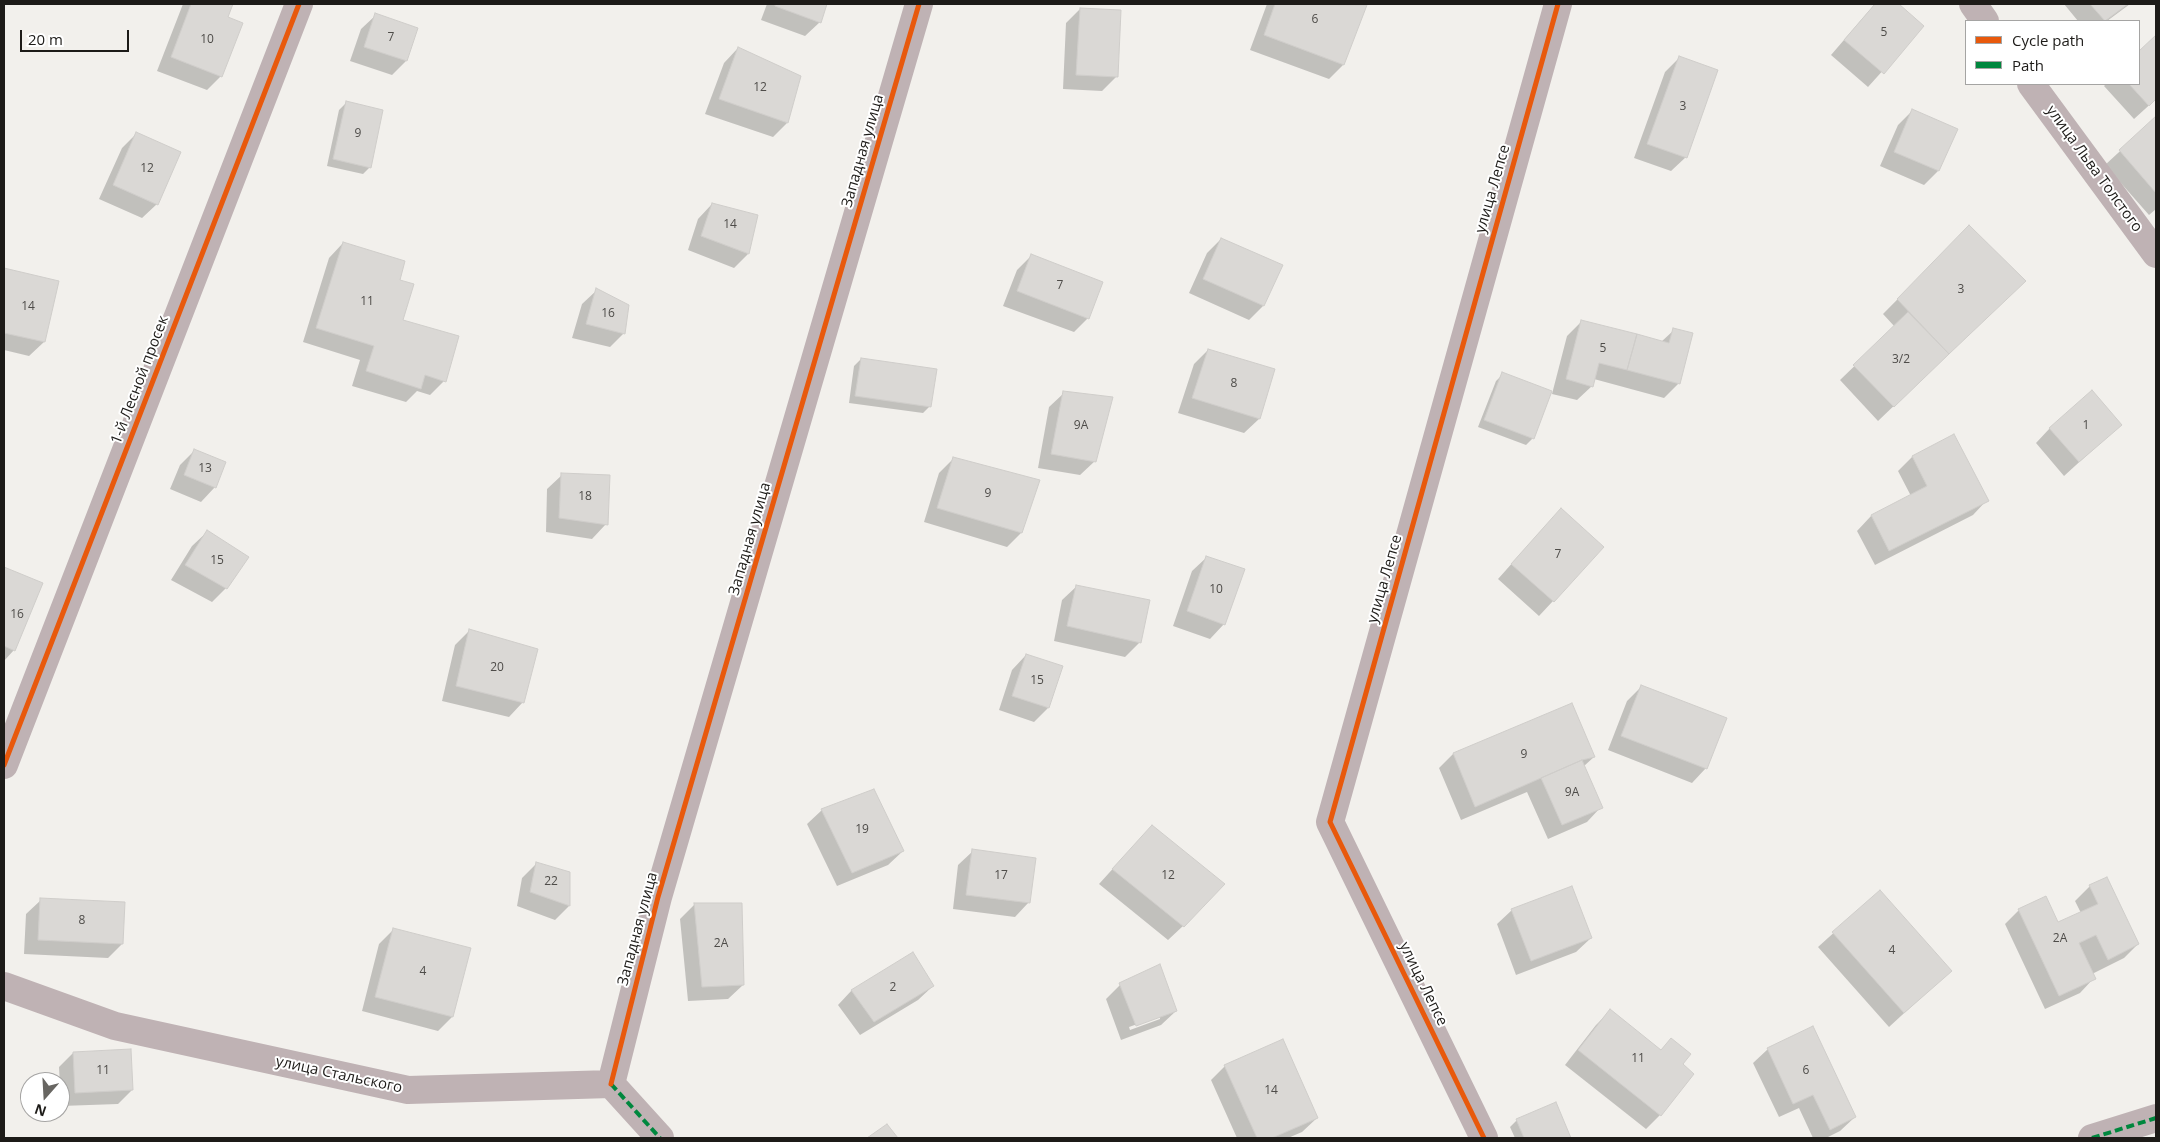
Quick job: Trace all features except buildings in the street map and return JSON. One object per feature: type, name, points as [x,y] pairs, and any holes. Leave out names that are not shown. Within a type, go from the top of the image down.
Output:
[{"type":"street","name":"1-й Лесной просек","points":[[4,765],[299,4]]},
{"type":"street","name":"Западная улица","points":[[611,1084],[658,897],[919,4]]},
{"type":"street","name":"улица Лепсе","points":[[1484,1138],[1330,822],[1558,4]]},
{"type":"street","points":[[1973,4],[1984,20]]},
{"type":"street","name":"улица Льва Толстого","points":[[2032,85],[2156,254]]},
{"type":"street","name":"улица Стальского","points":[[4,986],[115,1026],[408,1090],[611,1084]]},
{"type":"street","points":[[611,1084],[660,1138]]},
{"type":"street","points":[[2092,1138],[2156,1118]]},
{"type":"marked path","points":[[611,1084],[660,1138]]},
{"type":"marked path","points":[[2092,1138],[2156,1118]]},
{"type":"cycle path","points":[[4,765],[299,4]]},
{"type":"cycle path","points":[[611,1084],[658,897],[919,4]]},
{"type":"cycle path","points":[[1484,1138],[1330,822],[1558,4]]}]
